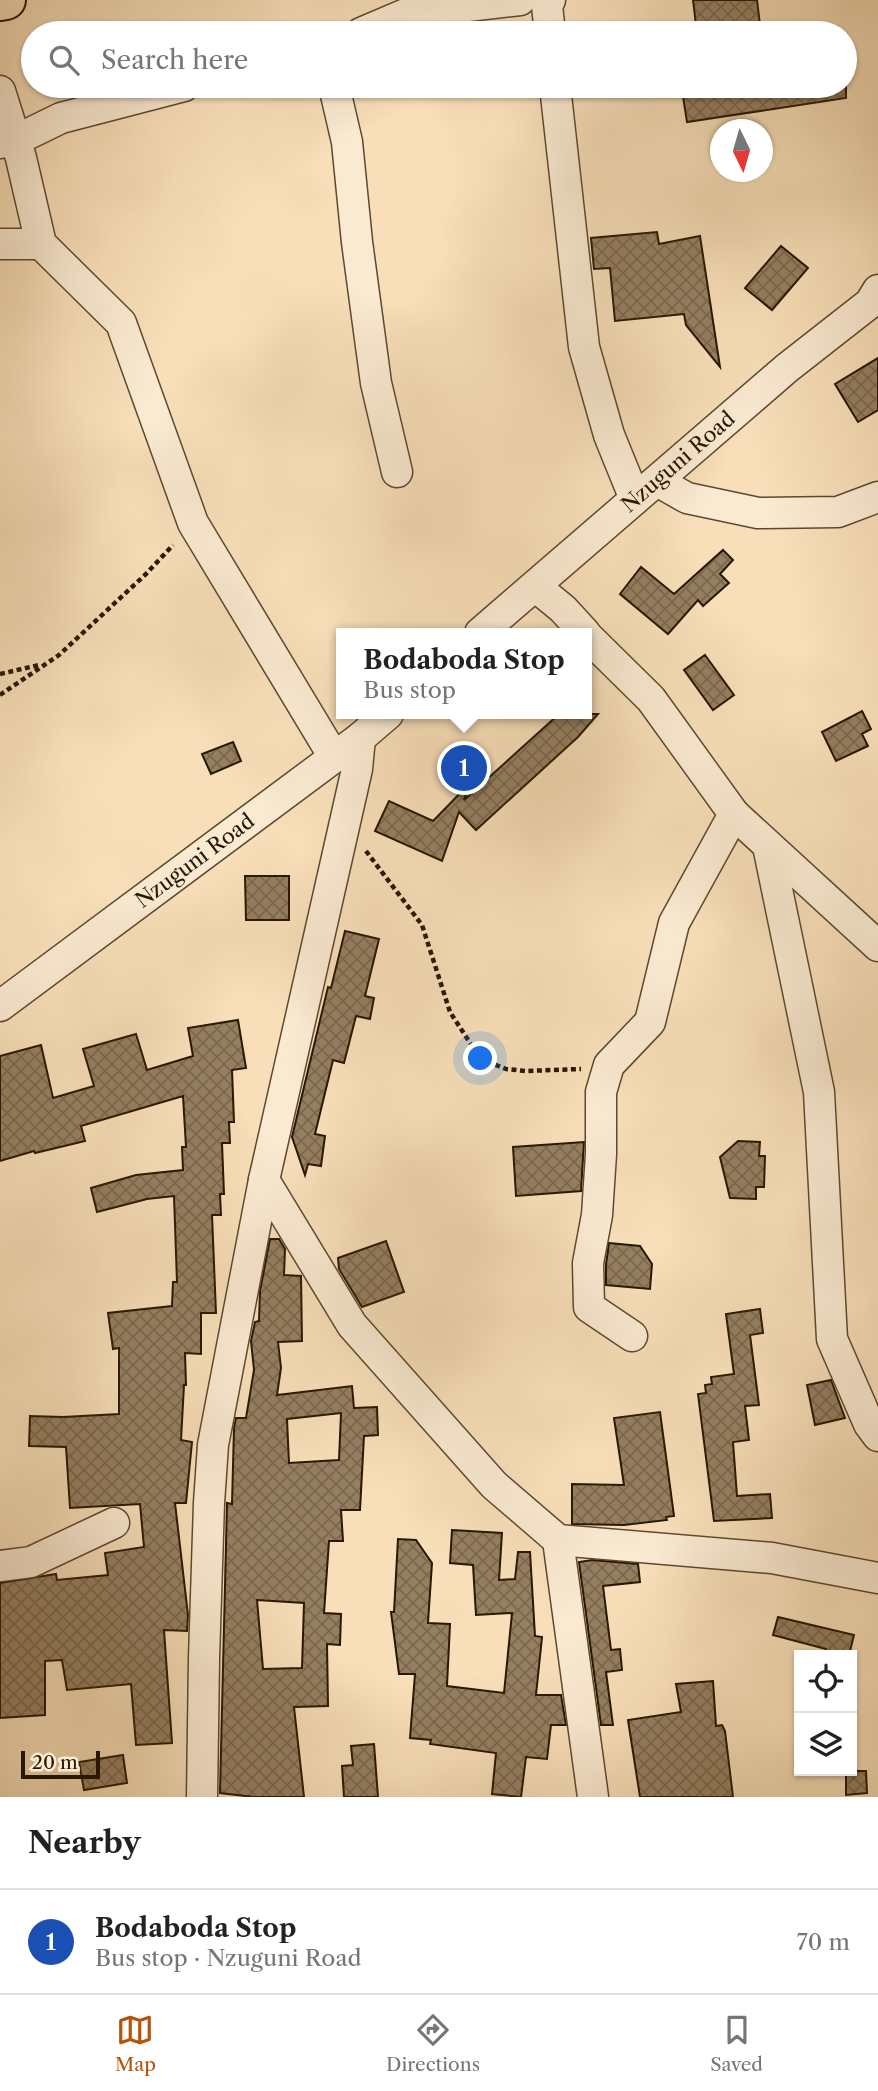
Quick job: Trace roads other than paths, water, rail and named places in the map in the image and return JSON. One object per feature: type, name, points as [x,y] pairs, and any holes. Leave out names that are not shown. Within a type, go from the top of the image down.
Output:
[{"type":"highway","points":[[0,1],[6,0]]},
{"type":"street","points":[[389,21],[408,13],[520,0]]},
{"type":"street","points":[[549,21],[547,6],[550,0]]},
{"type":"street","points":[[0,91],[8,141],[41,244],[121,323],[193,523],[334,757]]},
{"type":"street","points":[[8,141],[61,118],[138,98]]},
{"type":"street","points":[[337,98],[347,142],[376,383],[397,472]]},
{"type":"street","points":[[556,98],[584,347],[609,435],[646,490],[758,513],[838,512],[878,497]]},
{"type":"street","points":[[0,244],[41,244]]},
{"type":"street","name":"Nzuguni Road","points":[[486,628],[787,368],[870,303],[878,290]]},
{"type":"street","points":[[535,586],[580,628]]},
{"type":"street","points":[[592,640],[651,699],[734,814],[878,946]]},
{"type":"street","name":"Nzuguni Road","points":[[0,1006],[382,719]]},
{"type":"street","points":[[202,1797],[204,1632],[213,1446],[264,1180],[357,769],[360,738]]},
{"type":"street","points":[[632,1335],[589,1307],[589,1263],[597,1215],[601,1154],[600,1092],[609,1066],[650,1022],[674,923],[734,814]]},
{"type":"street","points":[[768,846],[819,1092],[832,1339],[869,1424],[878,1436]]},
{"type":"street","points":[[264,1180],[352,1325],[494,1485],[558,1540],[772,1558],[878,1578]]},
{"type":"street","points":[[0,1566],[31,1562],[114,1523]]},
{"type":"street","points":[[558,1540],[593,1797]]},
{"type":"place","name":"Bodaboda Stop","points":[[464,768]]}]
